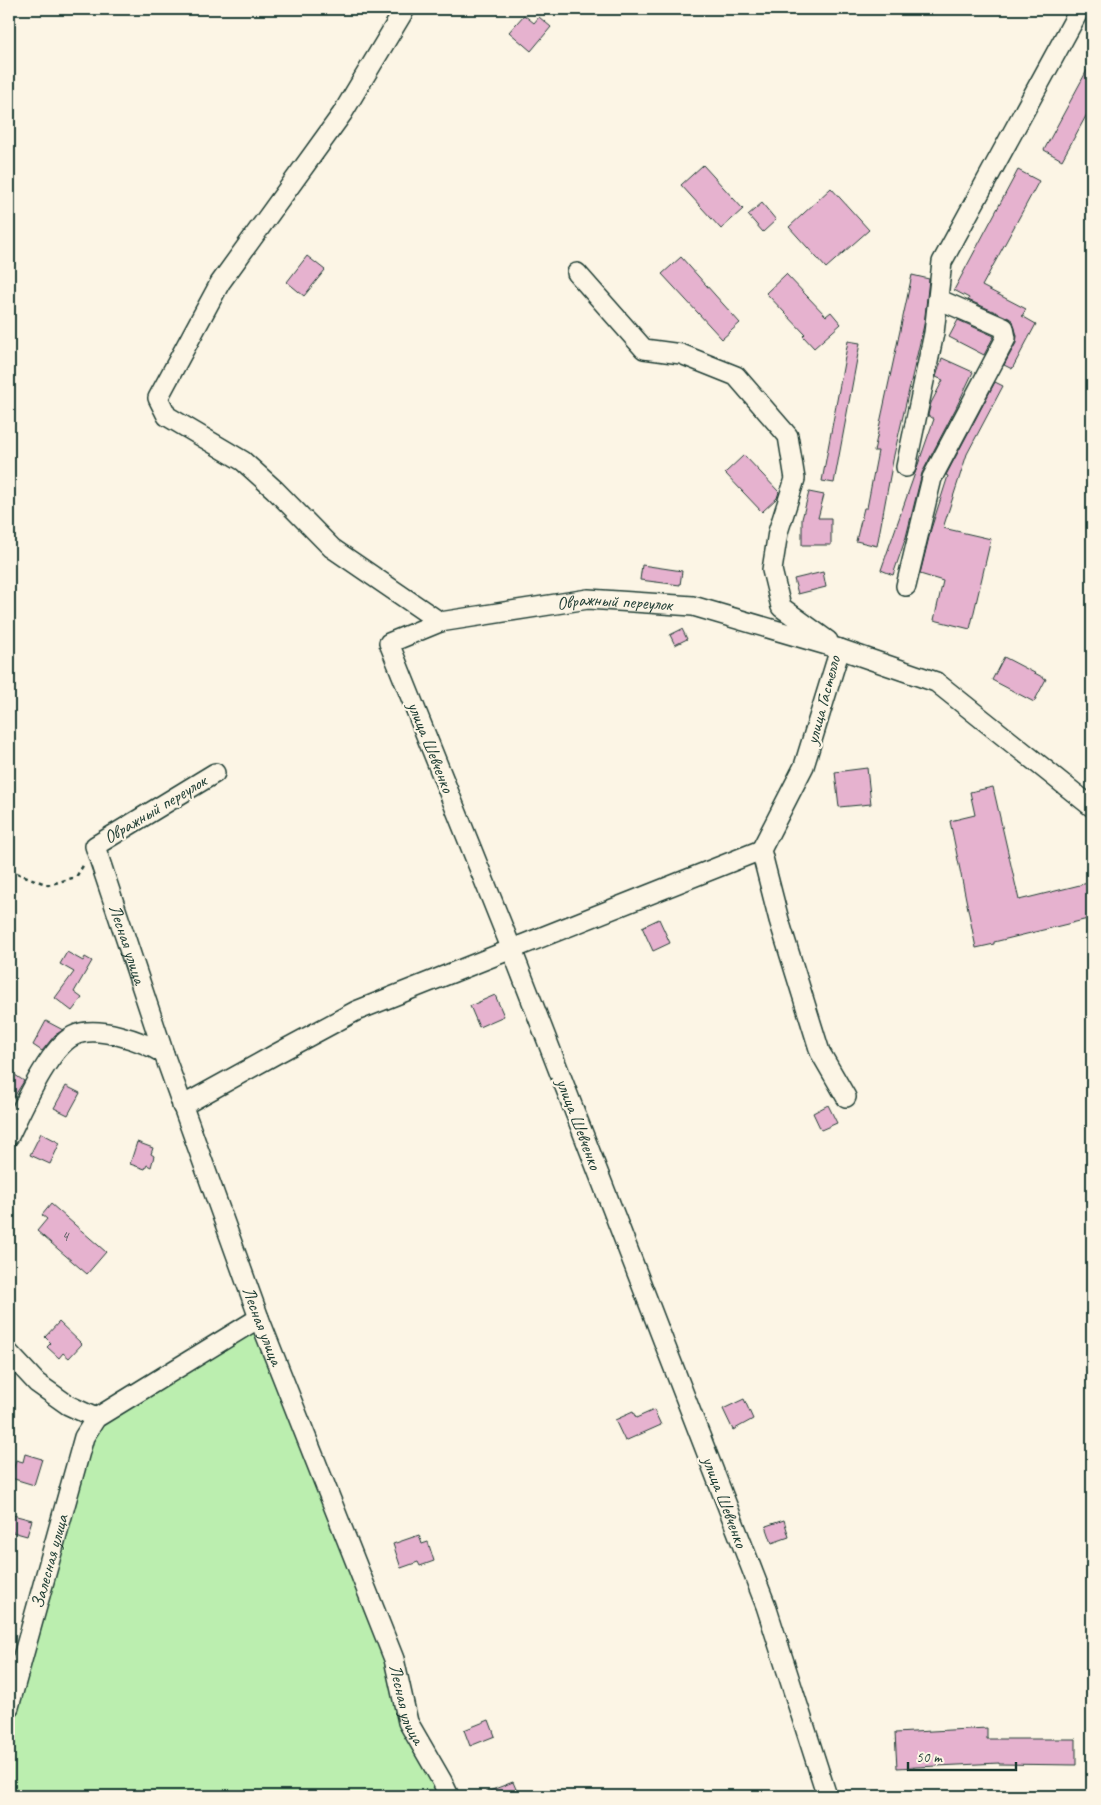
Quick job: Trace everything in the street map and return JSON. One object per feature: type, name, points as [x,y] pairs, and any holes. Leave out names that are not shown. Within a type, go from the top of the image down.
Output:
[{"type":"street","points":[[405,9],[342,114],[220,283],[158,398],[167,416],[243,461],[275,490],[332,548],[440,622]]},
{"type":"street","points":[[906,467],[934,333],[942,262],[1080,9]]},
{"type":"street","name":"улица Гастелло","points":[[577,273],[644,349],[681,354],[736,376],[788,436],[794,479],[778,532],[772,570],[781,606],[840,649],[804,766],[761,850]]},
{"type":"street","points":[[906,586],[932,478],[1006,338],[1004,328],[938,299]]},
{"type":"street","name":"Овражный переулок","points":[[389,643],[440,622],[588,600],[693,606],[840,649]]},
{"type":"street","name":"улица Шевченко","points":[[389,643],[512,950],[766,1606],[827,1796]]},
{"type":"street","points":[[840,649],[936,682],[1092,807]]},
{"type":"street","name":"Овражный переулок","points":[[95,846],[215,773]]},
{"type":"street","name":"Лесная улица","points":[[95,846],[182,1106],[259,1318],[394,1659],[408,1722],[449,1796]]},
{"type":"street","points":[[182,1106],[356,1011],[761,850],[779,920],[820,1052],[846,1097]]},
{"type":"street","points":[[9,1136],[32,1089],[55,1052],[72,1036],[84,1032],[112,1034],[135,1040],[153,1047],[164,1054]]},
{"type":"street","name":"Залесная улица","points":[[9,1707],[84,1437],[96,1418],[259,1318]]},
{"type":"street","points":[[9,1353],[37,1383],[68,1405],[96,1418]]},
{"type":"path","points":[[9,870],[48,885],[76,877],[95,846]]},
{"type":"green space","points":[[259,1318],[408,1722],[449,1796],[9,1796],[9,1707],[84,1437]]},
{"type":"building","points":[[524,15],[534,23],[539,17],[551,27],[531,51],[509,32]]},
{"type":"building","points":[[1092,61],[1092,105],[1062,160],[1044,150]]},
{"type":"building","points":[[703,165],[743,209],[721,229],[681,185]]},
{"type":"building","points":[[1018,170],[1039,181],[982,286],[1026,309],[1022,316],[1036,324],[1012,369],[1004,365],[1016,343],[1017,336],[1013,321],[968,300],[969,298],[954,290]]},
{"type":"building","points":[[831,188],[869,230],[826,268],[789,227]]},
{"type":"building","points":[[762,203],[776,220],[763,232],[748,215]]},
{"type":"building","points":[[307,256],[325,270],[304,296],[287,282]]},
{"type":"building","points":[[681,257],[740,323],[722,339],[662,274]]},
{"type":"building","points":[[786,274],[826,316],[831,312],[841,324],[814,348],[803,336],[805,334],[766,293]]},
{"type":"building","points":[[912,275],[929,279],[924,325],[894,455],[877,546],[856,541],[864,508],[867,508],[878,451],[874,451]]},
{"type":"building","points":[[958,320],[994,336],[984,355],[949,337]]},
{"type":"building","points":[[848,341],[860,343],[834,483],[822,481]]},
{"type":"building","points":[[942,358],[973,372],[922,473],[906,537],[893,575],[881,570],[934,419],[928,415],[931,403],[943,380],[936,377]]},
{"type":"building","points":[[995,382],[1003,386],[967,454],[943,528],[991,539],[970,629],[934,620],[943,581],[920,574],[931,529],[948,476],[946,475]]},
{"type":"building","points":[[744,455],[779,492],[777,498],[762,512],[725,473]]},
{"type":"building","points":[[809,492],[824,495],[818,518],[831,518],[831,545],[802,545],[802,519]]},
{"type":"building","points":[[642,565],[682,571],[680,585],[640,580]]},
{"type":"building","points":[[823,572],[826,587],[798,594],[794,579]]},
{"type":"building","points":[[682,629],[687,639],[675,645],[670,635]]},
{"type":"building","points":[[1004,657],[1046,679],[1034,702],[992,680]]},
{"type":"building","points":[[867,768],[871,804],[839,807],[835,772]]},
{"type":"building","points":[[993,787],[1019,900],[1092,882],[1092,918],[976,948],[950,821],[975,815],[970,792]]},
{"type":"building","points":[[659,919],[670,943],[653,951],[642,927]]},
{"type":"building","points":[[67,952],[83,961],[85,957],[92,961],[74,992],[82,998],[72,1011],[55,998],[74,972],[60,964]]},
{"type":"building","points":[[495,995],[504,1016],[479,1027],[470,1006]]},
{"type":"building","points":[[46,1021],[63,1030],[55,1035],[42,1051],[33,1045]]},
{"type":"building","points":[[9,1071],[24,1081],[9,1105]]},
{"type":"building","points":[[66,1086],[80,1093],[68,1115],[54,1108]]},
{"type":"building","points":[[828,1105],[837,1123],[821,1130],[813,1113]]},
{"type":"building","points":[[41,1133],[60,1143],[50,1164],[30,1155]]},
{"type":"building","points":[[137,1142],[153,1148],[151,1154],[154,1156],[151,1167],[147,1165],[145,1169],[130,1164]]},
{"type":"building","points":[[51,1204],[106,1252],[87,1274],[37,1231],[47,1219],[42,1215]]},
{"type":"building","points":[[59,1322],[82,1344],[69,1358],[63,1353],[59,1358],[47,1347],[51,1343],[45,1337]]},
{"type":"building","points":[[744,1399],[753,1419],[733,1430],[723,1409]]},
{"type":"building","points":[[654,1410],[661,1425],[625,1441],[615,1420],[633,1412],[636,1418]]},
{"type":"building","points":[[25,1454],[42,1459],[34,1485],[11,1478],[16,1460],[23,1462]]},
{"type":"building","points":[[9,1514],[32,1520],[27,1536],[9,1531]]},
{"type":"building","points":[[784,1520],[789,1537],[772,1543],[766,1526]]},
{"type":"building","points":[[419,1535],[422,1544],[428,1542],[434,1561],[420,1566],[418,1562],[401,1568],[393,1544]]},
{"type":"building","points":[[489,1720],[495,1736],[470,1746],[464,1730]]},
{"type":"building","points":[[987,1728],[987,1739],[1076,1739],[1076,1765],[999,1763],[897,1768],[895,1733]]},
{"type":"building","points":[[513,1782],[519,1796],[479,1796],[479,1795]]}]
